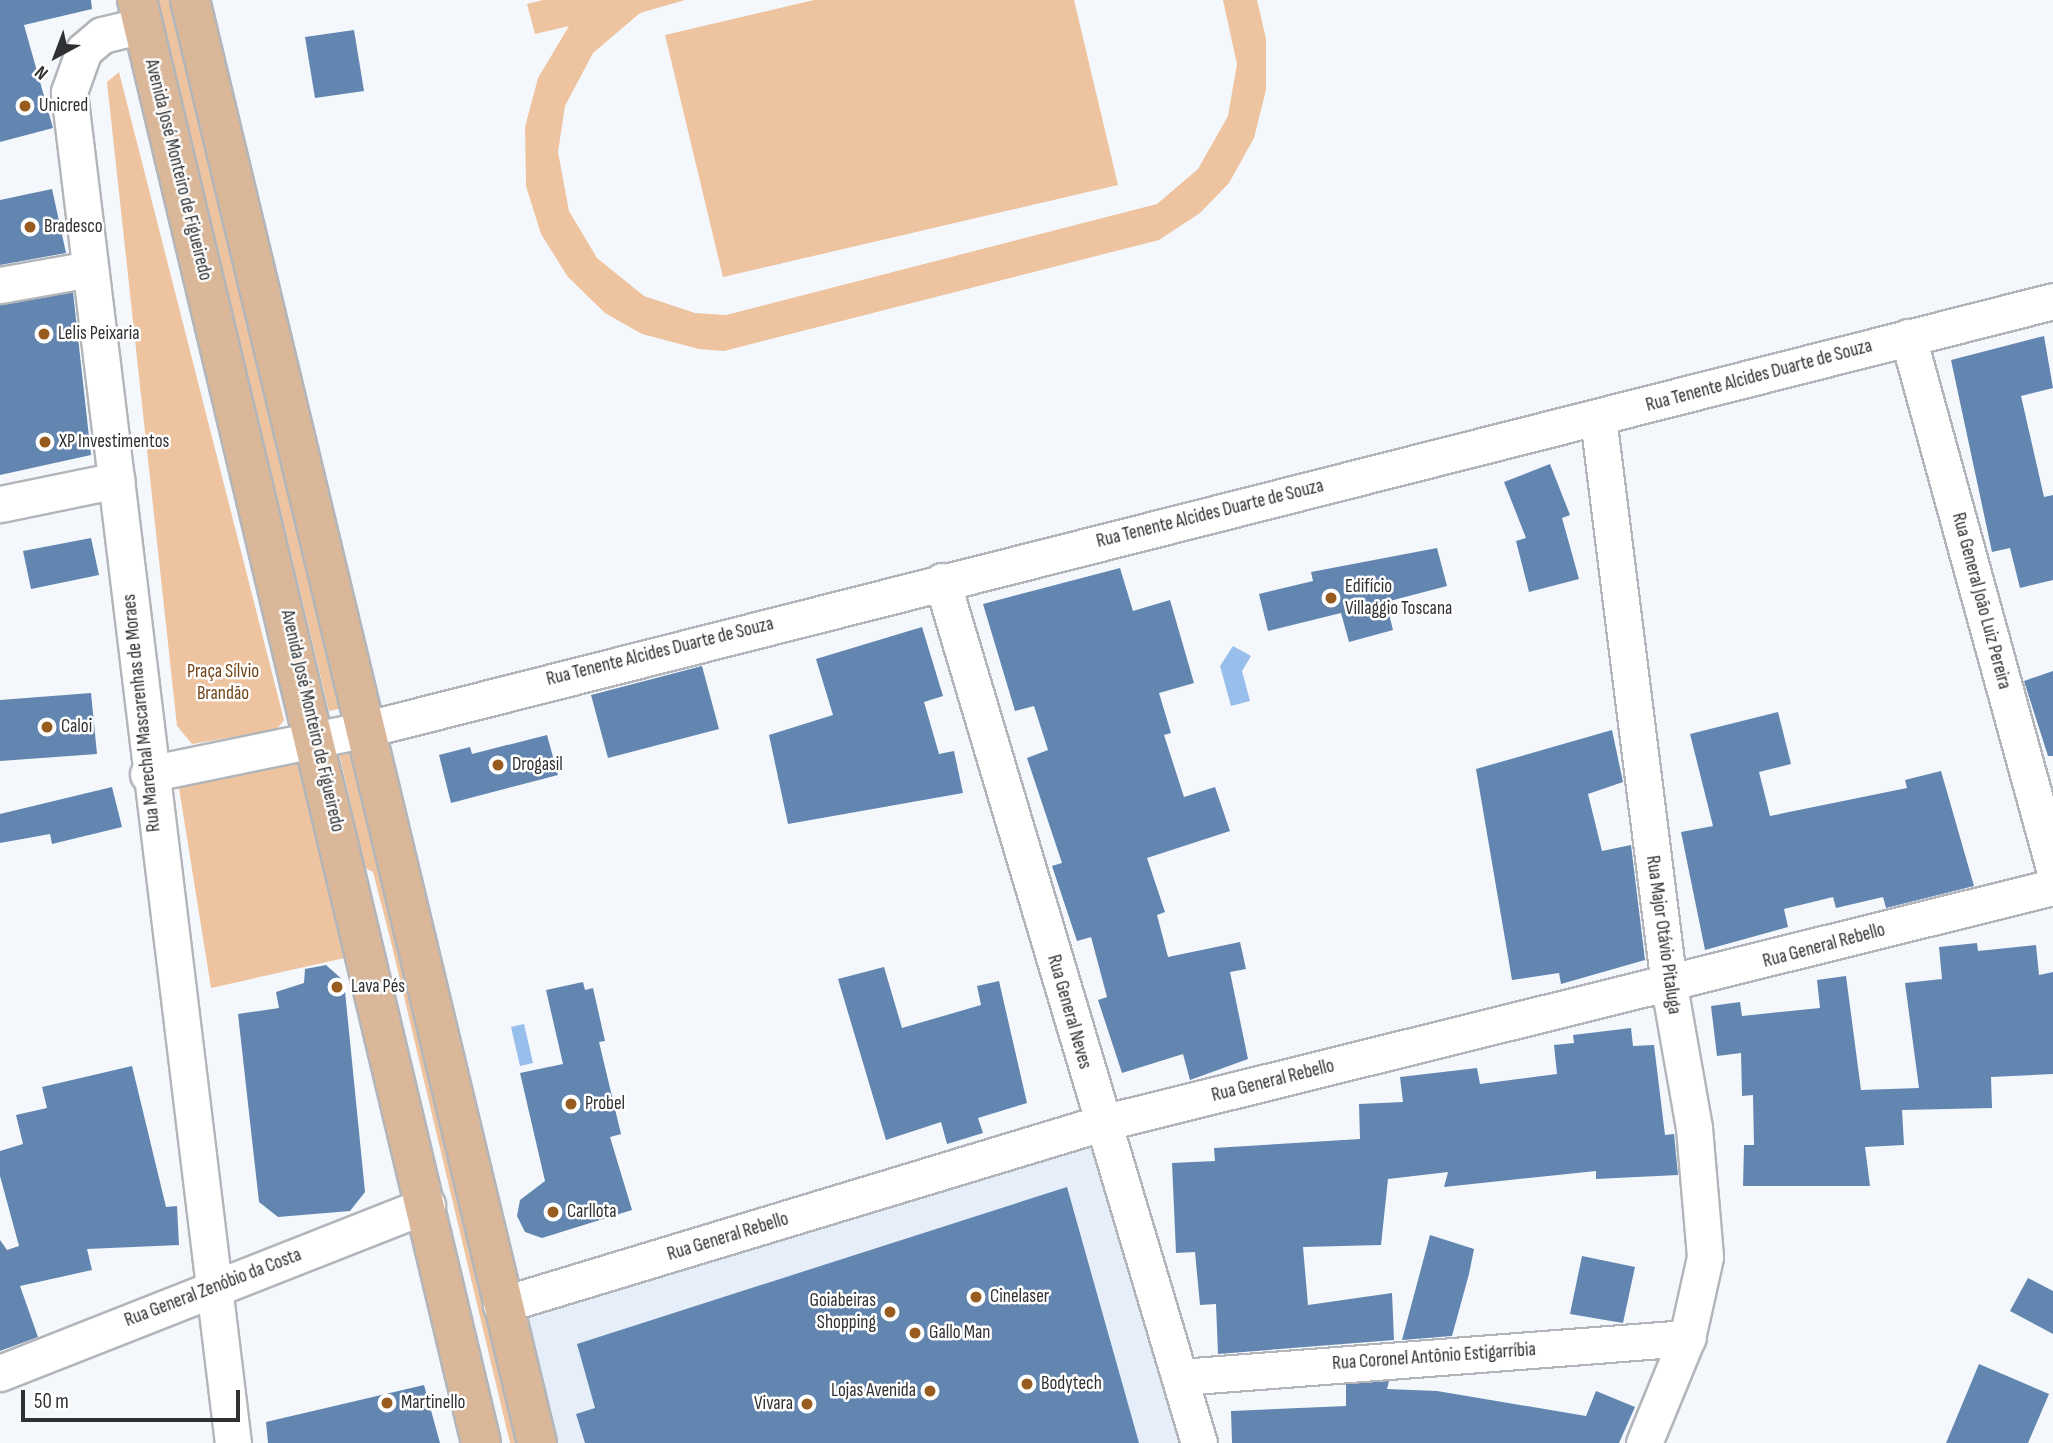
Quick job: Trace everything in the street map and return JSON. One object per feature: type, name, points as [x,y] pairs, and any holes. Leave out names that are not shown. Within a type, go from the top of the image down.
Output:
[{"type":"main road","points":[[190,0],[367,729],[501,1305],[537,1443]]},
{"type":"main road","name":"Avenida José Monteiro de Figueiredo","points":[[140,12],[318,739],[481,1443]]},
{"type":"street","name":"Rua Marechal Mascarenhas de Moraes","points":[[140,12],[93,41],[71,76],[90,269],[117,480],[148,774],[233,1443]]},
{"type":"street","points":[[0,285],[90,269]]},
{"type":"street","name":"Rua Tenente Alcides Duarte de Souza","points":[[148,774],[367,729],[942,580],[1598,418],[2053,301]]},
{"type":"street","name":"Rua General João Luiz Pereira","points":[[1908,337],[2053,865]]},
{"type":"street","name":"Rua Major Otávio Pitaluga","points":[[1598,418],[1669,986],[1694,1128],[1705,1257],[1687,1338],[1644,1443]]},
{"type":"street","points":[[0,504],[117,480]]},
{"type":"street","name":"Rua General Neves","points":[[942,580],[1199,1443]]},
{"type":"street","name":"Rua General Rebello","points":[[501,1305],[1102,1123],[1669,986],[2053,887]]},
{"type":"street","name":"Rua General Zenóbio da Costa","points":[[0,1373],[212,1287],[427,1205]]},
{"type":"street","name":"Rua Coronel Antônio Estigarríbia","points":[[1181,1377],[1687,1338]]},
{"type":"shaded area","name":"Goiabeiras Shopping","points":[[1095,1134],[1184,1443],[548,1443],[511,1313]]},
{"type":"green space","points":[[157,0],[172,0],[343,708],[329,711]]},
{"type":"green space","points":[[543,0],[685,0],[640,13],[593,53],[565,106],[558,152],[569,211],[597,258],[644,296],[695,313],[726,315],[1157,204],[1198,169],[1228,116],[1237,64],[1223,0],[1257,0],[1266,39],[1266,90],[1254,138],[1229,183],[1200,213],[1159,240],[724,351],[699,349],[642,334],[605,313],[568,277],[541,234],[526,186],[525,127],[538,78],[569,26],[535,34],[527,4]]},
{"type":"green space","points":[[814,0],[1074,0],[1118,185],[723,277],[665,35]]},
{"type":"green space","name":"Praça Sílvio Brandão","points":[[119,72],[284,720],[276,730],[192,744],[177,726],[107,82]]},
{"type":"green space","points":[[354,741],[522,1443],[510,1443],[391,942],[373,872],[365,868],[339,752]]},
{"type":"green space","points":[[303,761],[349,957],[211,988],[179,788]]},
{"type":"water","points":[[1233,646],[1251,656],[1242,671],[1250,701],[1231,706],[1220,666]]},
{"type":"water","points":[[524,1024],[533,1063],[520,1066],[511,1027]]},
{"type":"building","points":[[0,0],[91,0],[92,9],[24,25],[53,128],[0,142]]},
{"type":"building","points":[[354,30],[364,91],[315,98],[305,37]]},
{"type":"building","name":"Bradesco","points":[[52,189],[66,253],[0,265],[0,200]]},
{"type":"building","points":[[73,292],[91,455],[0,475],[0,305]]},
{"type":"building","points":[[2044,336],[2053,388],[2021,396],[2044,497],[2053,495],[2053,580],[2020,588],[2010,548],[1992,552],[1951,360]]},
{"type":"building","points":[[1550,464],[1570,515],[1562,518],[1579,579],[1529,592],[1516,541],[1526,538],[1504,482]]},
{"type":"building","points":[[91,538],[99,575],[31,589],[23,551]]},
{"type":"building","name":"Edifício Villaggio Toscana","points":[[1437,548],[1447,586],[1386,602],[1393,630],[1349,642],[1341,613],[1268,631],[1259,594],[1313,581],[1311,572]]},
{"type":"building","points":[[1120,568],[1133,611],[1170,600],[1194,683],[1159,693],[1171,733],[1164,735],[1184,797],[1215,787],[1230,831],[1147,858],[1165,912],[1157,915],[1168,957],[1240,942],[1246,969],[1230,972],[1248,1059],[1190,1080],[1183,1054],[1122,1073],[1098,1000],[1107,997],[1091,937],[1077,941],[1052,866],[1062,863],[1027,758],[1048,750],[1034,706],[1015,711],[983,604]]},
{"type":"building","points":[[922,627],[943,696],[924,702],[939,754],[954,751],[963,793],[788,824],[769,735],[833,715],[816,659]]},
{"type":"building","points":[[702,666],[719,729],[608,758],[591,695]]},
{"type":"building","points":[[2053,671],[2053,756],[2048,756],[2024,681]]},
{"type":"building","name":"Caloi","points":[[91,693],[97,754],[0,761],[0,700]]},
{"type":"building","points":[[1778,712],[1791,764],[1759,772],[1770,816],[1907,788],[1905,780],[1941,771],[1974,886],[1886,908],[1883,897],[1836,908],[1833,897],[1784,909],[1788,927],[1705,950],[1681,832],[1713,826],[1690,734]]},
{"type":"building","points":[[1612,730],[1623,782],[1588,794],[1602,851],[1631,845],[1645,960],[1561,984],[1559,973],[1512,980],[1476,769]]},
{"type":"building","name":"Drogasil","points":[[547,735],[558,775],[451,803],[439,755],[470,747],[472,754]]},
{"type":"building","points":[[112,787],[122,827],[52,844],[50,834],[0,843],[0,814]]},
{"type":"building","points":[[1977,943],[1978,951],[2036,945],[2039,975],[2053,972],[2053,1074],[1991,1077],[1992,1108],[1902,1110],[1904,1145],[1865,1147],[1870,1186],[1743,1186],[1744,1145],[1754,1145],[1753,1095],[1742,1096],[1741,1053],[1717,1056],[1711,1006],[1740,1002],[1742,1016],[1820,1008],[1817,980],[1846,976],[1861,1090],[1919,1088],[1905,983],[1942,979],[1939,947]]},
{"type":"building","points":[[326,965],[344,981],[365,1192],[350,1211],[278,1217],[259,1202],[238,1014],[279,1008],[276,992],[304,983],[305,969]]},
{"type":"building","points":[[884,967],[902,1028],[981,1005],[977,986],[999,981],[1027,1103],[978,1118],[983,1133],[947,1144],[941,1122],[886,1140],[838,979]]},
{"type":"building","points":[[583,982],[585,990],[593,988],[605,1041],[599,1042],[621,1134],[610,1137],[632,1210],[542,1238],[525,1232],[517,1216],[520,1200],[545,1181],[520,1073],[563,1064],[546,990]]},
{"type":"building","points":[[1631,1028],[1633,1046],[1654,1045],[1665,1135],[1674,1134],[1678,1175],[1596,1179],[1596,1171],[1444,1187],[1448,1172],[1388,1179],[1381,1245],[1303,1247],[1308,1305],[1392,1293],[1394,1340],[1218,1354],[1216,1304],[1200,1305],[1195,1252],[1176,1253],[1172,1163],[1215,1161],[1214,1148],[1360,1139],[1359,1104],[1403,1102],[1400,1077],[1477,1068],[1480,1084],[1557,1074],[1554,1045],[1574,1043],[1573,1035]]},
{"type":"building","points":[[132,1066],[166,1207],[177,1206],[179,1245],[87,1249],[92,1270],[20,1286],[38,1337],[0,1351],[0,1240],[7,1250],[19,1246],[0,1176],[0,1151],[23,1144],[16,1115],[47,1108],[42,1087]]},
{"type":"building","name":"Goiabeiras Shopping","points":[[1067,1187],[1139,1443],[585,1443],[576,1414],[595,1408],[577,1344]]},
{"type":"building","points":[[1430,1235],[1474,1249],[1469,1274],[1452,1336],[1402,1340]]},
{"type":"building","points":[[1582,1256],[1635,1267],[1623,1323],[1570,1314]]},
{"type":"building","points":[[2028,1278],[2053,1291],[2053,1334],[2010,1311]]},
{"type":"building","points":[[1979,1364],[2049,1394],[2028,1443],[1946,1443]]},
{"type":"building","points":[[1389,1381],[1387,1389],[1437,1391],[1586,1416],[1596,1391],[1635,1407],[1619,1443],[1232,1443],[1231,1411],[1346,1406],[1346,1384]]},
{"type":"building","name":"Martinello","points":[[424,1385],[440,1443],[268,1443],[266,1422]]},
{"type":"place","name":"Unicred","points":[[25,106]]},
{"type":"place","name":"Bradesco","points":[[30,227]]},
{"type":"place","name":"Lelis Peixaria","points":[[44,334]]},
{"type":"place","name":"XP Investimentos","points":[[45,442]]},
{"type":"place","name":"Edifício Villaggio Toscana","points":[[1331,598]]},
{"type":"place","name":"Caloi","points":[[47,727]]},
{"type":"place","name":"Drogasil","points":[[498,765]]},
{"type":"place","name":"Lava Pés","points":[[337,987]]},
{"type":"place","name":"Probel","points":[[571,1104]]},
{"type":"place","name":"Carllota","points":[[553,1212]]},
{"type":"place","name":"Cinelaser","points":[[976,1297]]},
{"type":"place","name":"Goiabeiras Shopping","points":[[890,1312]]},
{"type":"place","name":"Gallo Man","points":[[915,1333]]},
{"type":"place","name":"Bodytech","points":[[1027,1384]]},
{"type":"place","name":"Lojas Avenida","points":[[930,1391]]},
{"type":"place","name":"Martinello","points":[[387,1403]]},
{"type":"place","name":"Vivara","points":[[807,1404]]}]
